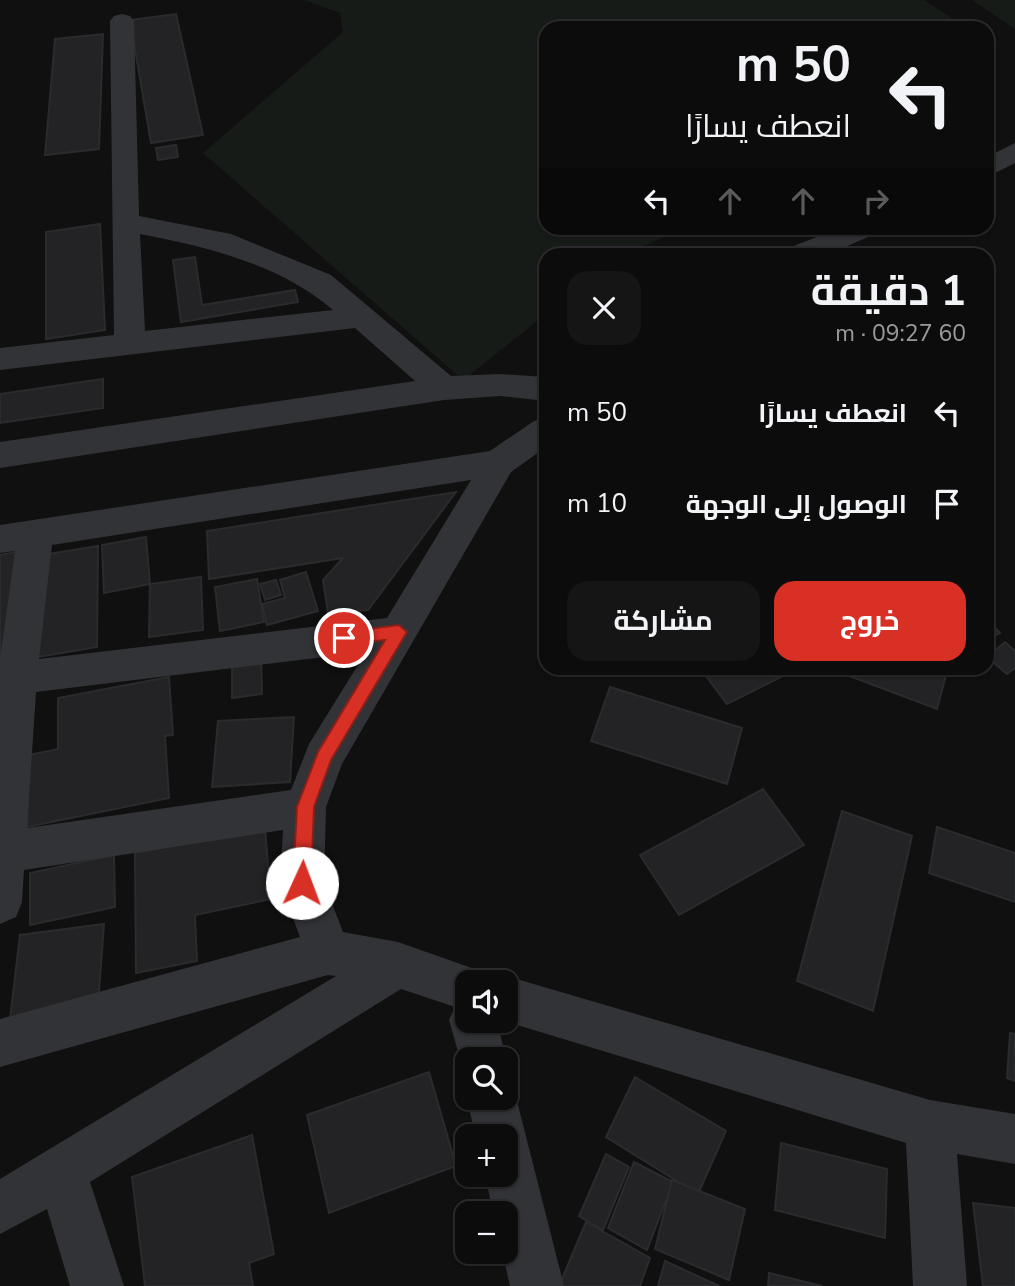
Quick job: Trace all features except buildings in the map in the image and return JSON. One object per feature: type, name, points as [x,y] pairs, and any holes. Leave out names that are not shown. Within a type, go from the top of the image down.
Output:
[{"type":"street","points":[[122,21],[130,342]]},
{"type":"street","points":[[994,164],[1015,151]]},
{"type":"street","points":[[125,222],[146,224],[233,246],[320,282],[444,388]]},
{"type":"street","points":[[816,248],[848,235]]},
{"type":"street","points":[[0,359],[362,317]]},
{"type":"street","points":[[0,455],[444,388],[500,386],[539,389]]},
{"type":"street","points":[[328,952],[302,883],[305,807],[324,757],[499,463],[539,435]]},
{"type":"street","points":[[0,902],[8,679],[18,536],[499,463]]},
{"type":"street","points":[[8,679],[399,632]]},
{"type":"street","points":[[2,853],[305,807]]},
{"type":"street","points":[[0,1043],[328,952],[398,965],[455,989]]},
{"type":"street","points":[[0,1209],[398,965]]},
{"type":"street","points":[[518,1010],[930,1125],[1015,1139]]},
{"type":"street","points":[[930,1125],[940,1286]]},
{"type":"street","points":[[61,1171],[97,1286]]},
{"type":"street","points":[[513,1187],[537,1286]]},
{"type":"shaded area","points":[[304,0],[924,0],[956,21],[539,21],[539,235],[668,235],[640,248],[539,248],[539,320],[463,380],[203,153],[343,32],[340,13]]},
{"type":"shaded area","points":[[972,0],[1015,0],[1015,29]]},
{"type":"route","points":[[302,883],[305,807],[324,757],[399,632],[344,638]]}]
